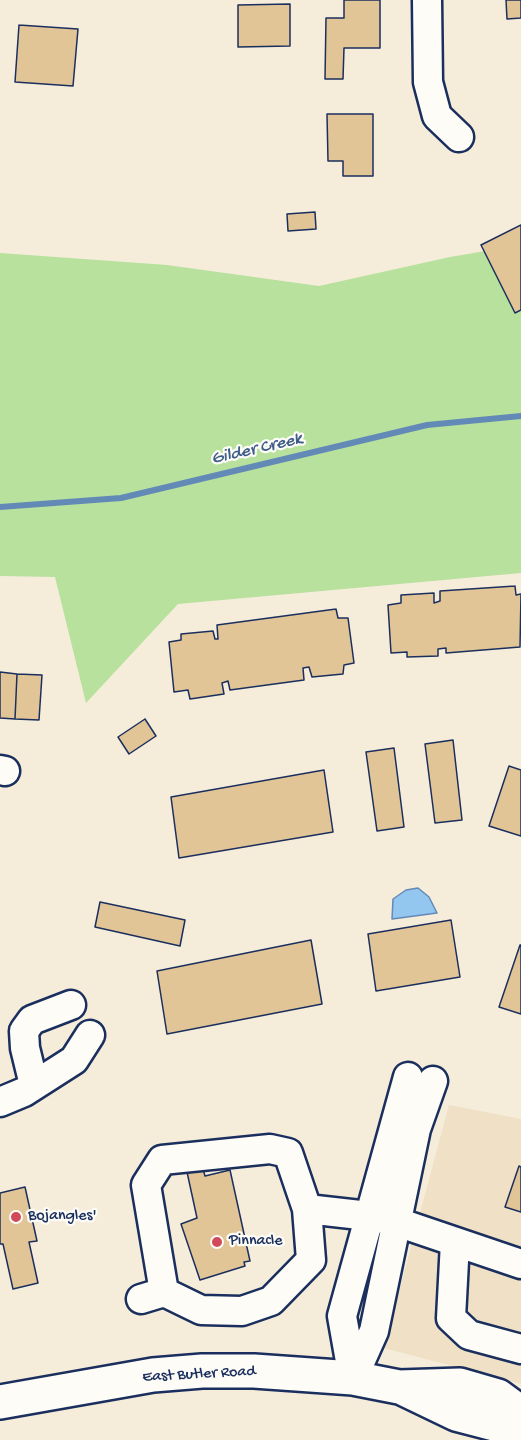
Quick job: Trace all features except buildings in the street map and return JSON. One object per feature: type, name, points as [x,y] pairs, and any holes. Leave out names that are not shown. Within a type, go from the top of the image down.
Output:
[{"type":"main road","name":"East Butler Road","points":[[0,1402],[153,1375],[202,1371],[254,1371],[353,1378],[399,1387],[460,1386],[498,1396],[521,1413]]},
{"type":"main road","name":"East Butler Road","points":[[399,1387],[456,1414],[498,1425],[521,1425]]},
{"type":"street","points":[[427,0],[428,82],[437,116],[459,137]]},
{"type":"street","points":[[34,1085],[25,1048],[24,1031],[32,1020],[70,1005]]},
{"type":"street","points":[[0,1102],[34,1085],[74,1060],[90,1035]]},
{"type":"street","points":[[353,1378],[374,1331],[383,1219],[416,1129],[420,1079]]},
{"type":"street","points":[[270,1149],[288,1153],[307,1209],[311,1260],[271,1301],[242,1311],[201,1310],[152,1296],[146,1185],[162,1160],[270,1149]]},
{"type":"street","points":[[307,1209],[383,1219],[521,1264]]},
{"type":"street","points":[[455,1242],[451,1318],[469,1335],[521,1349]]},
{"type":"shaded area","points":[[449,1105],[521,1119],[521,1384],[384,1348]]},
{"type":"green space","points":[[521,245],[521,573],[178,604],[86,703],[55,577],[0,576],[0,253],[167,265],[319,286],[450,257]]},
{"type":"water","points":[[418,888],[429,897],[437,913],[392,919],[393,899],[406,890]]},
{"type":"waterway","name":"Gilder Creek","points":[[0,507],[121,498],[427,425],[521,416]]},
{"type":"place","name":"Bojangles'","points":[[16,1217]]},
{"type":"place","name":"Pinnacle","points":[[217,1242]]}]
